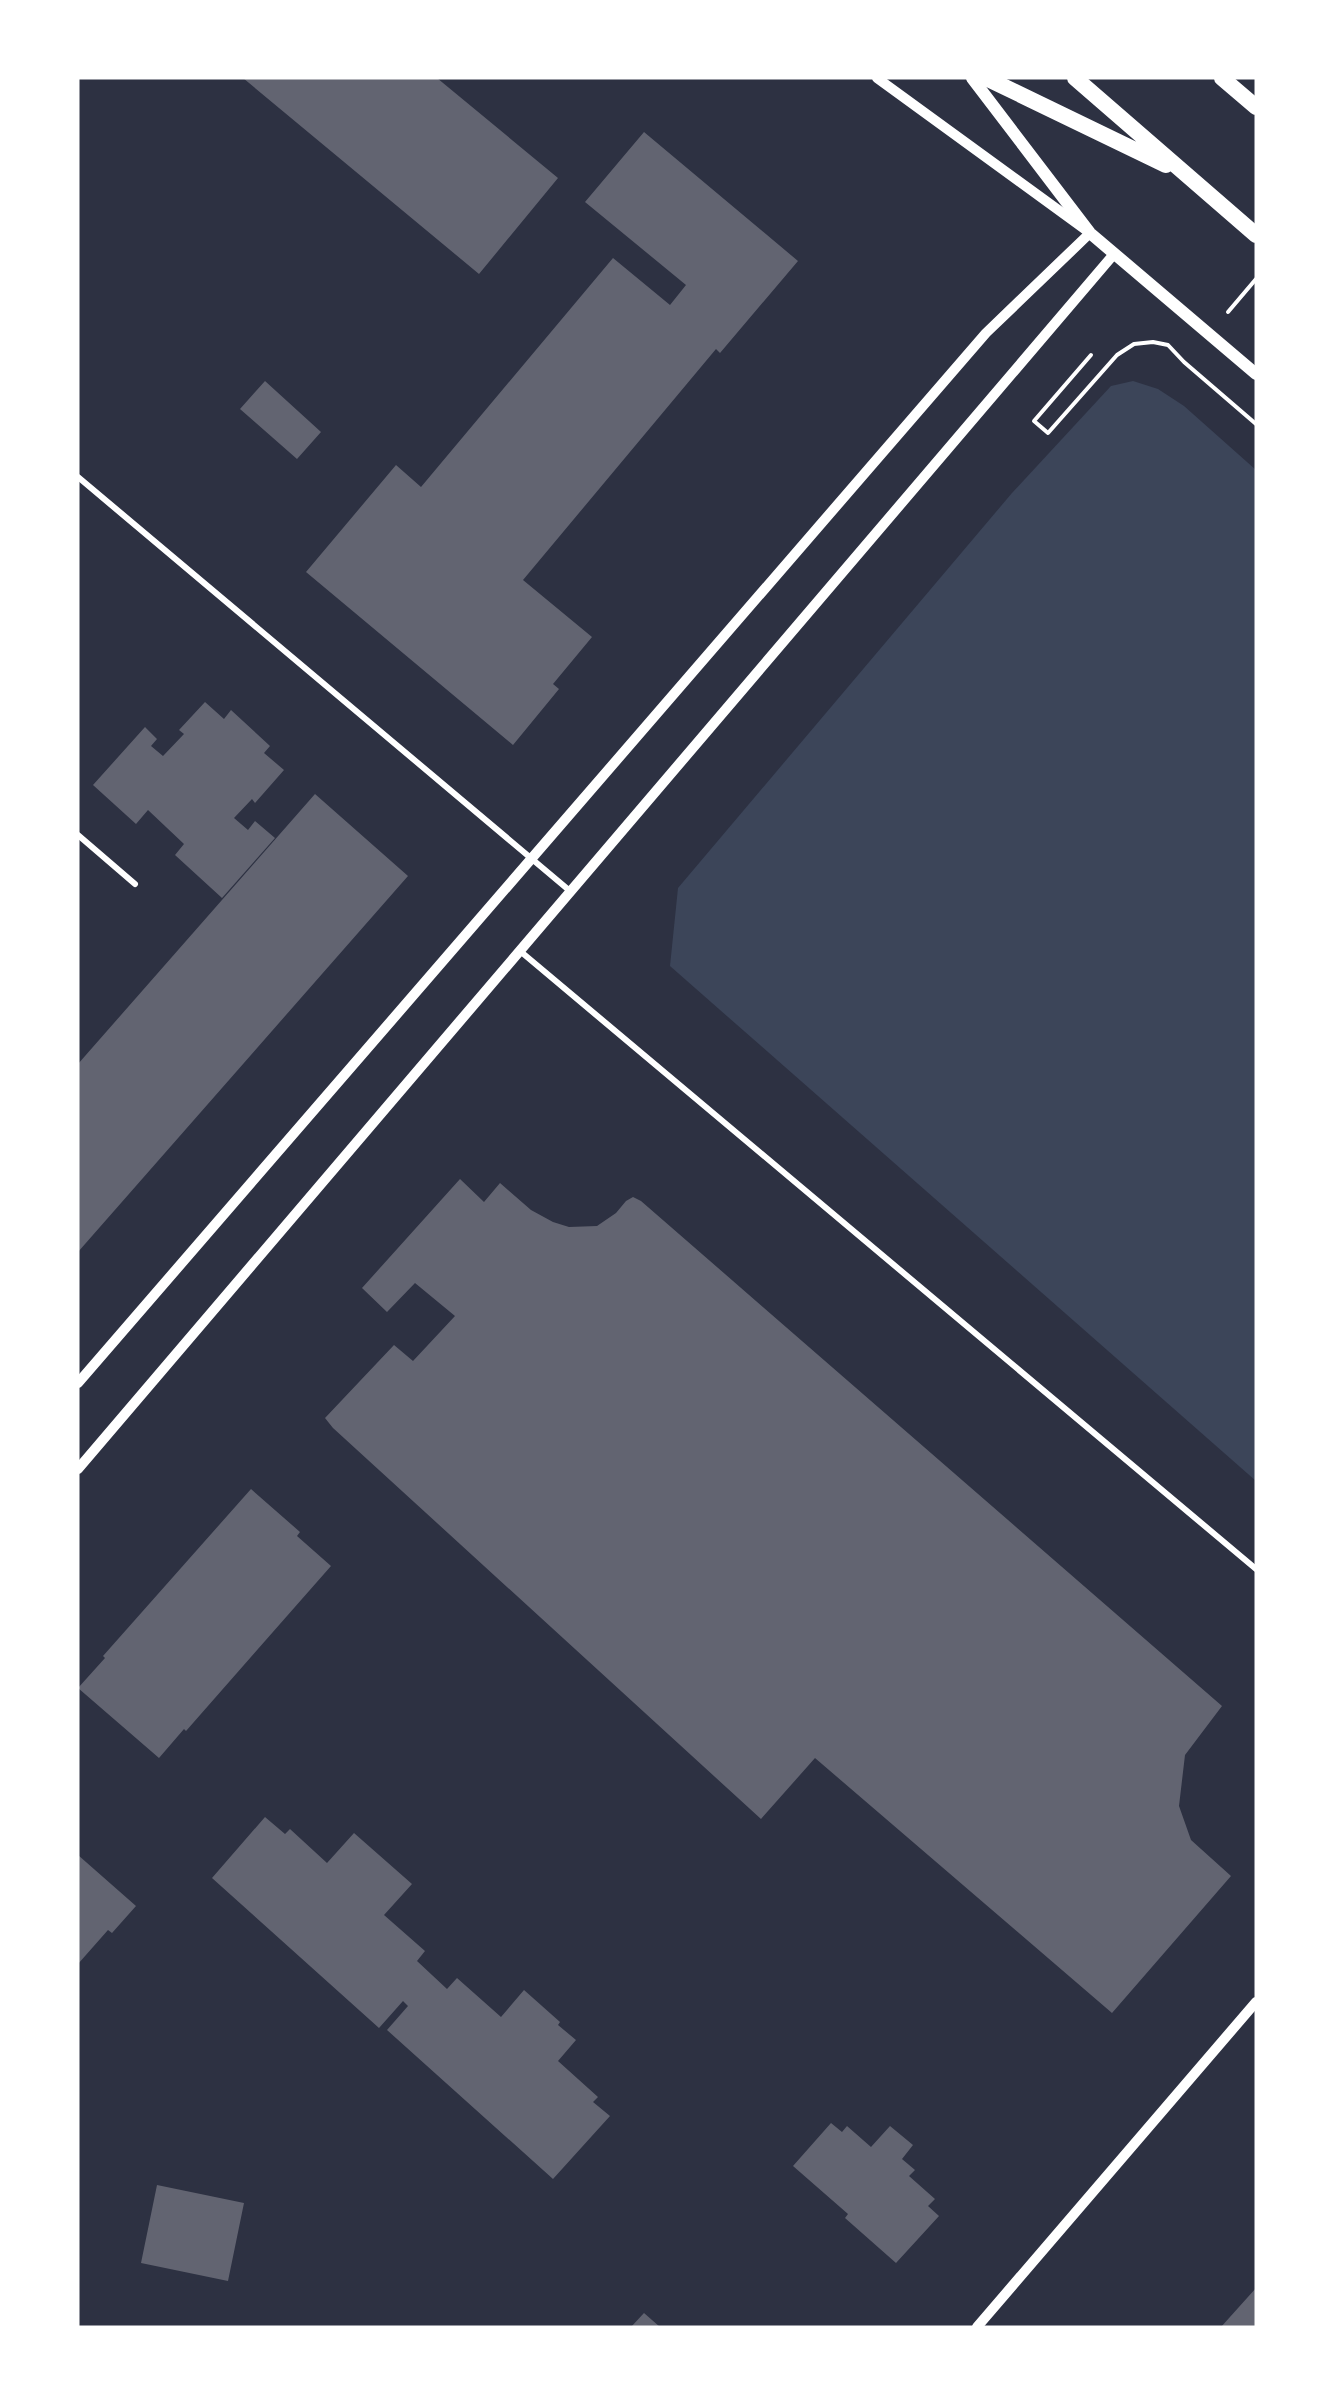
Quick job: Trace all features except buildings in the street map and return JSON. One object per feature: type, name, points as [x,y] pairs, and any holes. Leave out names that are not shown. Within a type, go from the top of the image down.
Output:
[{"type":"highway","points":[[986,78],[1186,174]]},
{"type":"highway","points":[[1075,78],[1256,235]]},
{"type":"highway","points":[[1222,78],[1249,98]]},
{"type":"highway","points":[[1232,78],[1256,107]]},
{"type":"main road","points":[[972,78],[1090,233],[1256,374]]},
{"type":"street","points":[[78,1383],[986,333],[1090,233],[877,78]]},
{"type":"street","points":[[78,1469],[1114,254]]},
{"type":"street","points":[[78,477],[570,891]]},
{"type":"street","points":[[78,835],[135,884]]},
{"type":"street","points":[[520,951],[1256,1569]]},
{"type":"street","points":[[977,2327],[1256,2002]]},
{"type":"path","points":[[1091,356],[1034,421],[1048,433],[1117,355],[1134,344],[1153,342],[1168,345],[1184,362],[1256,424]]},
{"type":"shaded area","points":[[1133,381],[1158,389],[1184,406],[1256,470],[1256,1481],[670,966],[678,888],[1012,493],[1111,386]]}]
